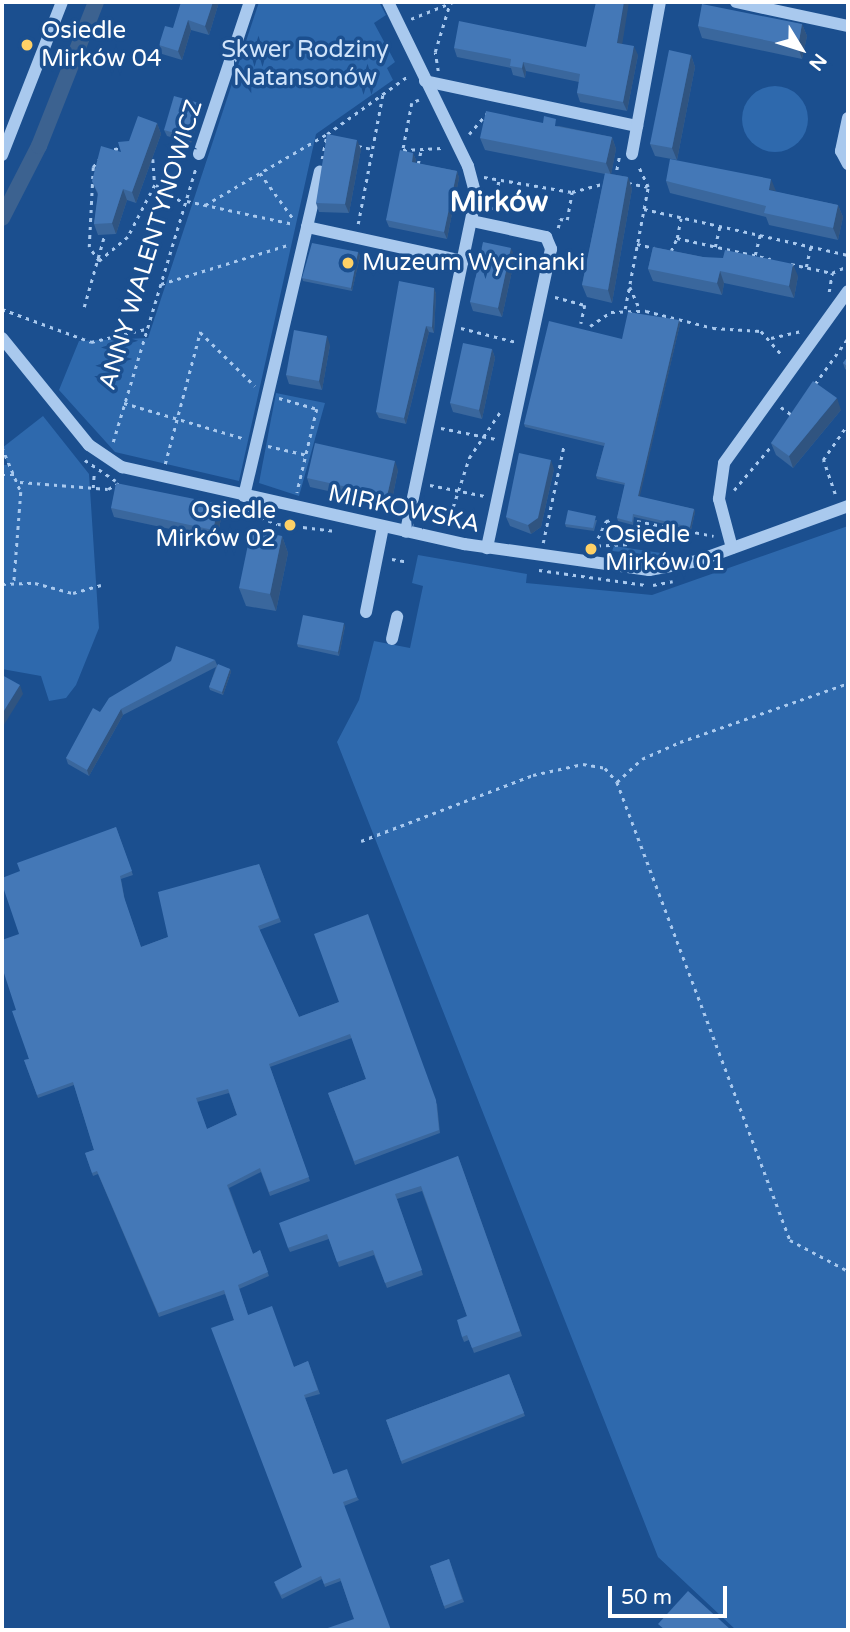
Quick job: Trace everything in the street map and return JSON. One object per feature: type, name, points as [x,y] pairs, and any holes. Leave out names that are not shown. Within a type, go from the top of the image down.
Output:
[{"type":"street","points":[[2,155],[62,2]]},
{"type":"street","name":"ANNY WALENTYNOWICZ","points":[[199,154],[250,2]]},
{"type":"street","points":[[388,2],[418,78],[471,173],[477,222],[463,261],[406,532]]},
{"type":"street","points":[[632,154],[660,2]]},
{"type":"street","points":[[736,2],[848,26]]},
{"type":"street","points":[[418,78],[637,126]]},
{"type":"street","points":[[848,118],[841,151],[848,164]]},
{"type":"street","points":[[244,496],[260,444],[266,397],[304,240],[302,226],[320,171]]},
{"type":"street","points":[[477,222],[546,237],[550,246],[487,548]]},
{"type":"street","points":[[302,226],[463,261]]},
{"type":"street","points":[[733,548],[718,492],[724,463],[848,291]]},
{"type":"street","points":[[2,338],[108,461]]},
{"type":"street","name":"MIRKOWSKA","points":[[108,461],[244,496],[406,532],[487,548],[634,570],[681,565],[733,548],[843,503]]},
{"type":"street","points":[[366,612],[383,527]]},
{"type":"street","points":[[392,639],[397,617]]},
{"type":"path","points":[[398,24],[452,2]]},
{"type":"path","points":[[439,83],[435,52],[452,2]]},
{"type":"path","points":[[205,205],[327,134],[383,93],[418,78]]},
{"type":"path","points":[[366,232],[353,229],[383,93]]},
{"type":"path","points":[[400,162],[412,103],[423,97]]},
{"type":"path","points":[[458,127],[464,139],[501,97]]},
{"type":"path","points":[[320,171],[327,134]]},
{"type":"path","points":[[326,139],[337,142]]},
{"type":"path","points":[[349,144],[372,149]]},
{"type":"path","points":[[123,147],[153,159],[155,185],[128,237],[99,261],[89,247],[93,167],[107,151],[123,147]]},
{"type":"path","points":[[402,150],[447,147]]},
{"type":"path","points":[[416,176],[421,150]]},
{"type":"path","name":"ANNY WALENTYNOWICZ","points":[[108,461],[199,154]]},
{"type":"path","points":[[625,309],[648,187],[632,154]]},
{"type":"path","points":[[260,173],[302,226]]},
{"type":"path","points":[[482,187],[481,176],[572,192],[614,180],[648,187]]},
{"type":"path","points":[[477,222],[482,213],[492,218],[499,179]]},
{"type":"path","points":[[155,185],[185,202],[302,226]]},
{"type":"path","points":[[644,209],[848,254]]},
{"type":"path","points":[[638,244],[674,252],[681,217]]},
{"type":"path","points":[[715,247],[720,226]]},
{"type":"path","points":[[755,256],[760,235]]},
{"type":"path","points":[[84,307],[104,237]]},
{"type":"path","points":[[677,238],[832,273]]},
{"type":"path","points":[[161,284],[304,240]]},
{"type":"path","points":[[806,267],[811,246]]},
{"type":"path","points":[[630,287],[640,310]]},
{"type":"path","points":[[2,309],[92,342],[146,329]]},
{"type":"path","points":[[590,326],[625,309],[640,310],[713,328],[747,327],[771,338],[784,362]]},
{"type":"path","points":[[455,340],[461,315]]},
{"type":"path","points":[[458,327],[517,342]]},
{"type":"path","points":[[771,338],[808,329]]},
{"type":"path","points":[[514,354],[519,330]]},
{"type":"path","points":[[164,469],[200,332],[266,397]]},
{"type":"path","points":[[813,388],[848,338]]},
{"type":"path","points":[[271,409],[274,397],[317,409],[296,497],[309,500]]},
{"type":"path","points":[[438,527],[458,490],[481,436],[505,399]]},
{"type":"path","points":[[124,403],[306,455]]},
{"type":"path","points":[[789,425],[801,406]]},
{"type":"path","points":[[434,438],[439,414]]},
{"type":"path","points":[[843,503],[823,460],[848,424]]},
{"type":"path","points":[[436,427],[509,442]]},
{"type":"path","points":[[262,458],[260,444],[267,433]]},
{"type":"path","points":[[728,498],[780,435]]},
{"type":"path","points":[[543,542],[564,445]]},
{"type":"path","points":[[2,447],[19,475],[20,482],[14,584]]},
{"type":"path","points":[[150,466],[176,471]]},
{"type":"path","points":[[20,482],[93,488],[108,489],[121,482],[94,472],[93,488]]},
{"type":"path","points":[[2,475],[19,475]]},
{"type":"path","points":[[424,483],[498,499]]},
{"type":"path","points":[[594,546],[606,521],[613,520]]},
{"type":"path","points":[[582,545],[631,544],[637,521],[714,537],[716,532]]},
{"type":"path","points":[[426,524],[451,529]]},
{"type":"path","points":[[531,543],[557,542]]},
{"type":"path","points":[[387,558],[409,562]]},
{"type":"path","points":[[2,584],[68,593],[101,585]]},
{"type":"path","points":[[617,782],[642,759],[680,742],[846,684]]},
{"type":"path","points":[[361,841],[558,769],[583,764],[606,768],[617,782],[790,1240],[848,1270]]},
{"type":"green space","name":"Skwer Rodziny Natansonów","points":[[259,2],[379,2],[386,15],[374,23],[395,62],[387,68],[393,80],[316,134],[239,481],[115,452],[59,390],[79,341],[148,338]]},
{"type":"green space","points":[[781,86],[799,95],[806,106],[806,132],[799,143],[788,150],[769,152],[751,143],[744,132],[742,113],[751,95],[762,88]]},
{"type":"green space","points":[[276,393],[325,403],[299,496],[259,483]]},
{"type":"green space","points":[[43,416],[89,474],[99,628],[76,685],[66,698],[49,701],[41,676],[2,669],[2,465],[8,465],[2,448]]},
{"type":"green space","points":[[848,526],[848,1630],[736,1630],[658,1557],[337,742],[359,700],[374,641],[410,648],[423,586],[412,583],[418,555],[527,574],[526,583],[652,595]]},
{"type":"green space","points":[[614,546],[661,553],[661,556],[612,551]]},
{"type":"building","points":[[181,2],[213,2],[205,26],[188,20],[178,51],[159,45],[165,26],[173,28]]},
{"type":"building","points":[[596,2],[624,2],[617,43],[634,46],[623,102],[577,93],[580,74],[523,62],[522,68],[510,66],[511,59],[454,48],[459,21],[586,47]]},
{"type":"building","points":[[702,4],[802,24],[798,47],[698,26]]},
{"type":"building","points":[[669,50],[691,55],[672,148],[650,144]]},
{"type":"building","points":[[174,96],[199,103],[189,137],[164,130]]},
{"type":"building","points":[[486,111],[543,123],[544,116],[556,119],[555,126],[612,137],[606,163],[480,138]]},
{"type":"building","points":[[138,116],[157,123],[132,192],[123,189],[112,223],[94,224],[98,193],[92,181],[101,146],[121,152],[118,142],[129,141]]},
{"type":"building","points":[[327,134],[357,140],[345,204],[316,203]]},
{"type":"building","points":[[400,150],[413,153],[412,162],[457,171],[444,232],[386,220]]},
{"type":"building","points":[[670,159],[771,179],[769,190],[838,205],[833,228],[764,213],[766,206],[666,181]]},
{"type":"building","points":[[605,173],[628,177],[608,290],[582,285]]},
{"type":"building","points":[[483,242],[511,248],[498,308],[470,302]]},
{"type":"building","points":[[312,243],[358,252],[351,288],[302,278]]},
{"type":"building","points":[[653,247],[703,257],[723,258],[725,250],[793,264],[789,286],[720,271],[717,283],[648,269]]},
{"type":"building","points":[[399,281],[434,288],[432,327],[426,326],[404,418],[376,412]]},
{"type":"building","points":[[628,312],[679,320],[638,496],[694,509],[690,527],[633,514],[632,522],[617,518],[625,483],[596,476],[605,443],[524,424],[549,321],[622,339]]},
{"type":"building","points":[[294,330],[327,336],[319,381],[286,375]]},
{"type":"building","points":[[463,343],[492,349],[479,410],[450,403]]},
{"type":"building","points":[[813,381],[837,398],[789,456],[771,443]]},
{"type":"building","points":[[315,443],[395,461],[387,496],[307,478]]},
{"type":"building","points":[[519,453],[551,460],[538,518],[528,525],[506,517]]},
{"type":"building","points":[[116,483],[219,504],[213,530],[111,508]]},
{"type":"building","points":[[568,510],[596,516],[593,528],[565,524]]},
{"type":"building","points":[[251,530],[282,536],[270,594],[239,588]]},
{"type":"building","points":[[303,615],[344,623],[338,652],[297,644]]},
{"type":"building","points":[[176,646],[215,660],[121,709],[87,770],[66,758],[93,708],[100,712],[109,698],[171,661]]},
{"type":"building","points":[[218,664],[230,669],[222,692],[209,687]]},
{"type":"building","points":[[2,675],[20,685],[2,714]]},
{"type":"building","points":[[116,827],[132,871],[120,876],[124,897],[141,947],[168,937],[158,892],[259,864],[279,918],[258,926],[299,1017],[339,1002],[314,934],[368,914],[436,1100],[439,1130],[354,1161],[328,1093],[366,1079],[350,1034],[269,1064],[309,1177],[269,1192],[260,1168],[227,1185],[253,1254],[260,1250],[268,1272],[238,1285],[248,1315],[272,1306],[294,1367],[308,1361],[318,1390],[304,1395],[333,1474],[347,1469],[357,1497],[343,1502],[391,1630],[322,1630],[354,1619],[340,1578],[324,1584],[321,1576],[281,1595],[274,1582],[302,1567],[211,1328],[234,1320],[224,1290],[158,1313],[97,1171],[92,1173],[85,1153],[94,1150],[73,1082],[37,1095],[24,1060],[29,1059],[12,1011],[16,1010],[2,967],[2,940],[19,934],[2,878],[20,871],[17,863]],"holes":[[[228,1089],[237,1115],[207,1129],[196,1098]]]},
{"type":"building","points":[[458,1156],[520,1331],[472,1348],[467,1335],[462,1337],[457,1320],[467,1316],[421,1186],[395,1194],[422,1270],[385,1283],[373,1250],[337,1262],[327,1234],[288,1248],[279,1223]]},
{"type":"building","points":[[509,1374],[524,1413],[401,1461],[386,1420]]},
{"type":"building","points":[[449,1559],[462,1599],[444,1606],[430,1566]]},
{"type":"building","points":[[688,1591],[731,1630],[665,1630],[658,1624]]},
{"type":"waterway","points":[[2,218],[39,146],[96,2]]},
{"type":"place","name":"Osiedle Mirków 04","points":[[27,45]]},
{"type":"place","name":"Muzeum Wycinanki","points":[[348,263]]},
{"type":"place","name":"Osiedle Mirków 02","points":[[290,525]]},
{"type":"place","name":"Osiedle Mirków 01","points":[[591,549]]},
{"type":"district","name":"Mirków","points":[[499,202]]}]
